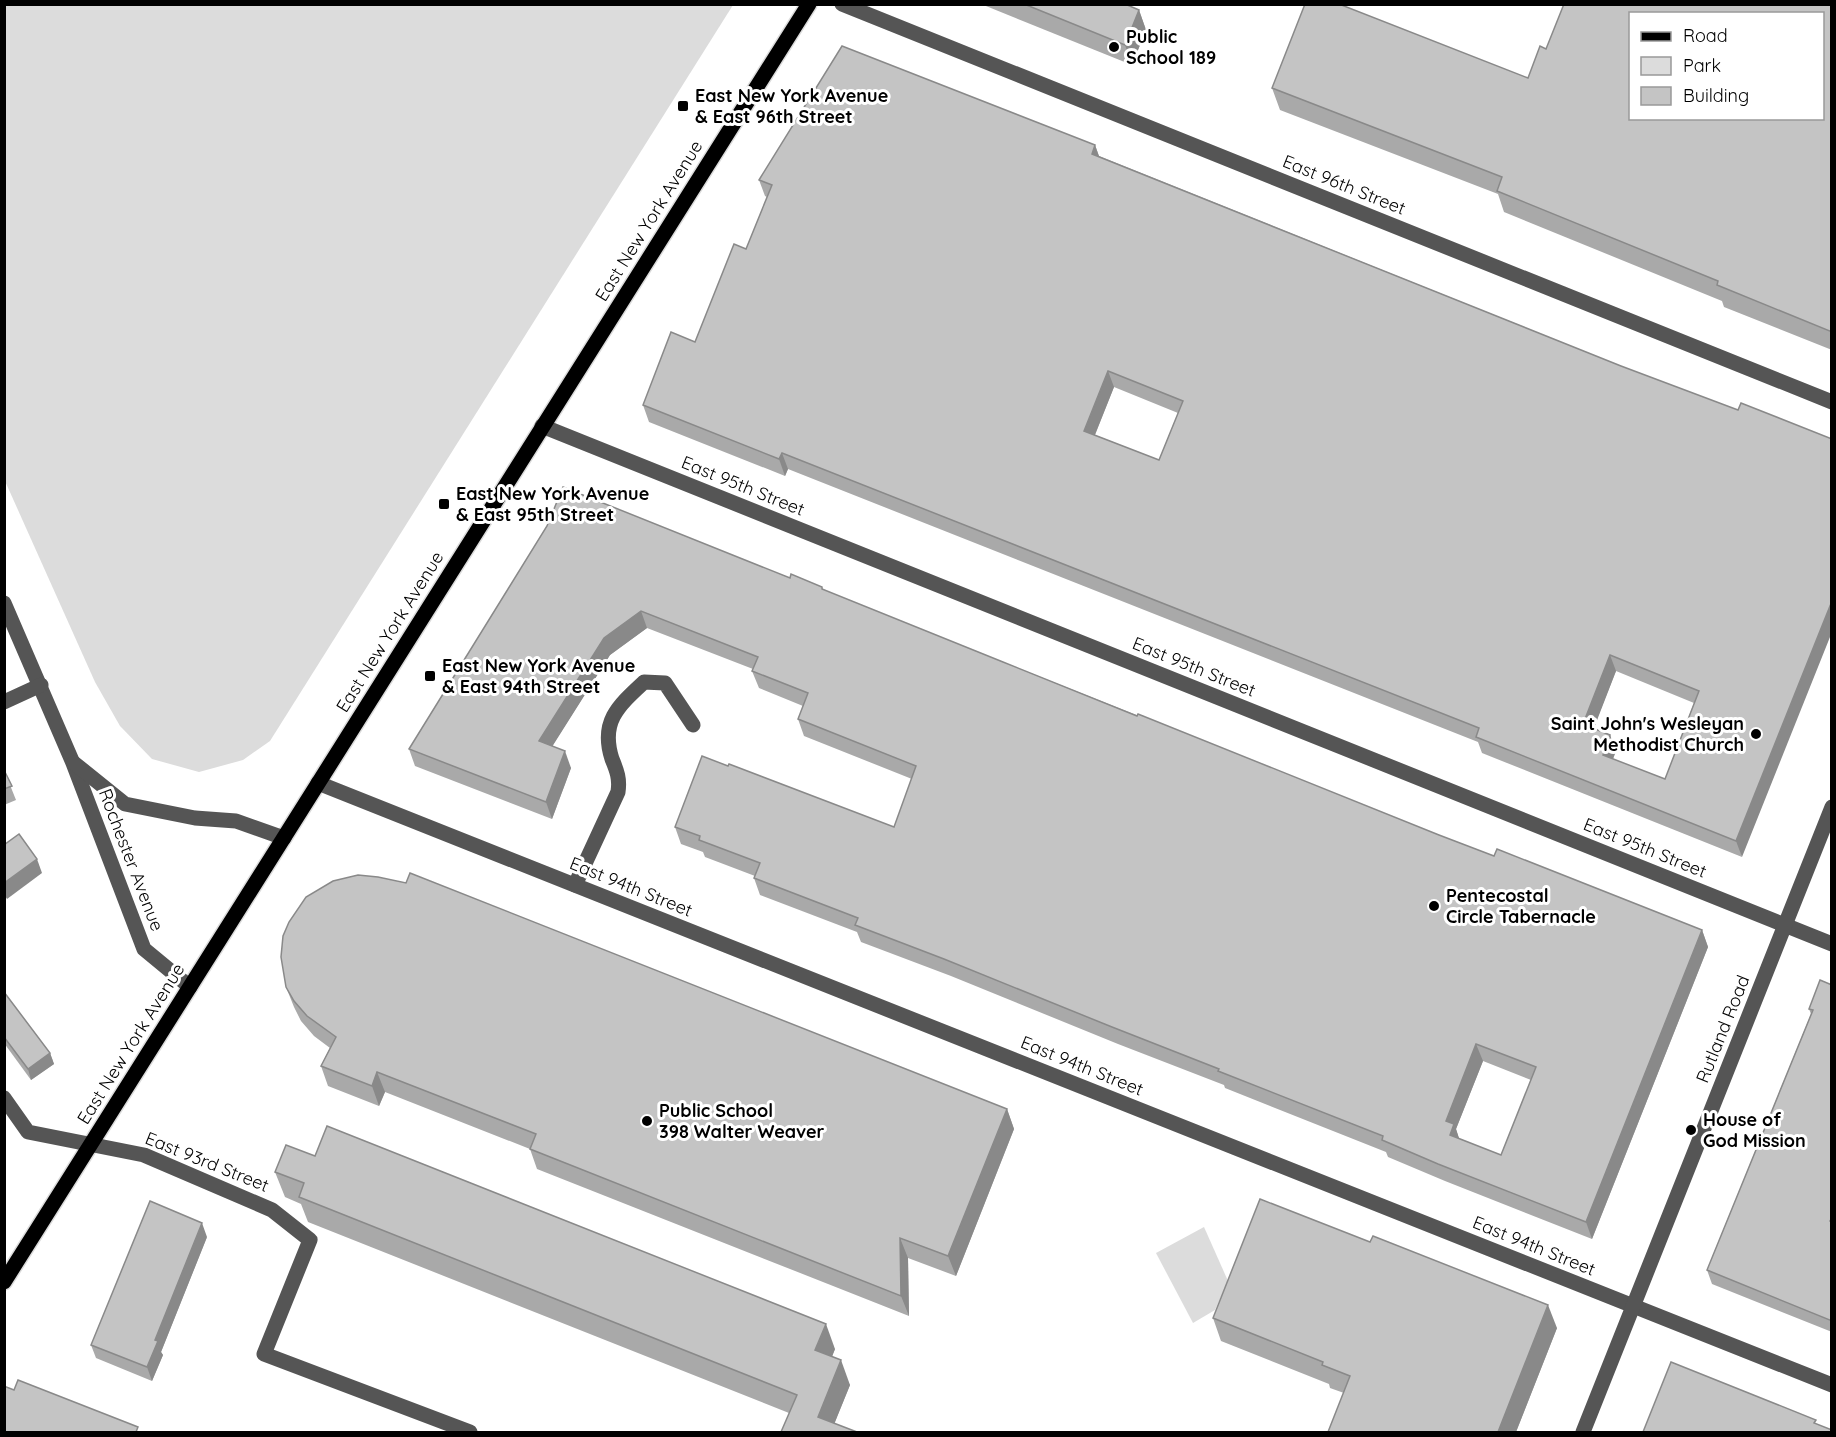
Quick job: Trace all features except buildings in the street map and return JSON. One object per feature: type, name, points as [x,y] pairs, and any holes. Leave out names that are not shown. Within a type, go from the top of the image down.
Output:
[{"type":"main road","name":"East New York Avenue","points":[[4,1282],[809,4]]},
{"type":"street","name":"East 96th Street","points":[[842,4],[1832,402]]},
{"type":"street","name":"East 95th Street","points":[[542,426],[1832,944]]},
{"type":"street","name":"Rochester Avenue","points":[[4,603],[74,763],[144,949],[190,987]]},
{"type":"street","points":[[575,885],[618,792],[620,781],[607,743],[608,728],[617,707],[644,682],[664,683],[693,725]]},
{"type":"street","points":[[4,702],[41,686]]},
{"type":"street","name":"Rochester Avenue","points":[[74,763],[125,804],[195,819],[236,821],[284,838]]},
{"type":"street","name":"East 94th Street","points":[[318,783],[1832,1385]]},
{"type":"street","name":"Rutland Road","points":[[1583,1432],[1832,807]]},
{"type":"street","name":"East 93rd Street","points":[[4,1098],[28,1132],[144,1155],[272,1210],[310,1240],[264,1354],[470,1432]]},
{"type":"green space","points":[[4,5],[733,5],[270,741],[243,760],[199,772],[152,759],[120,726],[95,682],[5,481]]},
{"type":"green space","points":[[1204,1227],[1228,1281],[1215,1310],[1193,1323],[1156,1253]]},
{"type":"place","name":"Public School 189","points":[[1114,47]]},
{"type":"place","name":"East New York Avenue & East 96th Street","points":[[683,106]]},
{"type":"place","name":"East New York Avenue & East 95th Street","points":[[444,504]]},
{"type":"place","name":"East New York Avenue & East 94th Street","points":[[430,676]]},
{"type":"place","name":"Saint John's Wesleyan Methodist Church","points":[[1756,734]]},
{"type":"place","name":"Pentecostal Circle Tabernacle","points":[[1434,906]]},
{"type":"place","name":"Public School 398 Walter Weaver","points":[[647,1121]]},
{"type":"place","name":"House of God Mission","points":[[1691,1130]]}]
